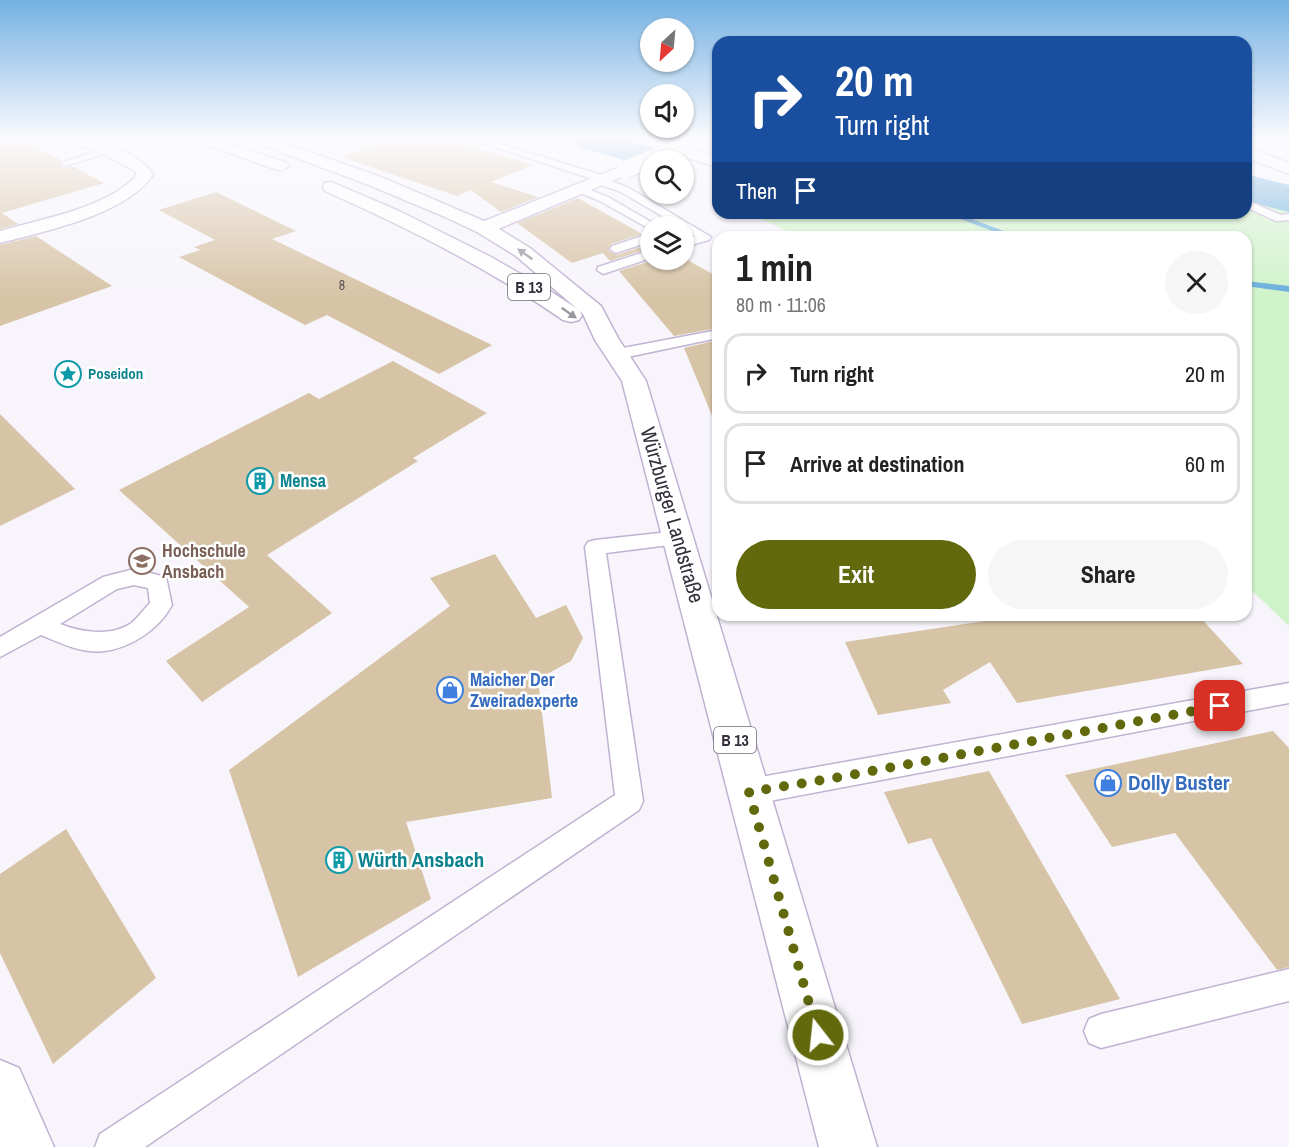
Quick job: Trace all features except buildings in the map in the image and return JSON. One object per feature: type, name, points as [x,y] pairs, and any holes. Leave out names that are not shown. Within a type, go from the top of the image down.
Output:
[{"type":"main road","points":[[0,237],[109,202],[126,193]]},
{"type":"main road","name":"B 13","points":[[344,193],[403,219],[446,242]]},
{"type":"main road","name":"B 13","points":[[402,193],[484,228]]},
{"type":"main road","points":[[446,242],[571,193]]},
{"type":"main road","name":"Würzburger Landstraße","points":[[484,228],[540,265],[593,311],[634,381],[848,1147]]},
{"type":"main road","name":"Würzburger Landstraße","points":[[446,242],[541,293],[613,347]]},
{"type":"main road","points":[[0,1087],[25,1147]]},
{"type":"lane","points":[[588,193],[640,219]]},
{"type":"lane","points":[[629,193],[669,216]]},
{"type":"lane","points":[[1252,206],[1280,219],[1289,217]]},
{"type":"lane","points":[[694,231],[705,237],[694,240]]},
{"type":"lane","points":[[616,249],[640,241]]},
{"type":"lane","points":[[603,270],[640,258]]},
{"type":"lane","points":[[613,347],[712,335]]},
{"type":"lane","points":[[112,1147],[628,801],[595,547],[678,538]]},
{"type":"lane","points":[[0,648],[111,583],[134,578],[158,583],[161,605],[138,630],[104,642],[71,638],[40,625]]},
{"type":"lane","points":[[749,792],[1289,693]]},
{"type":"lane","points":[[1101,1031],[1289,985]]},
{"type":"green space","points":[[1252,201],[1289,204],[1289,626],[1252,591],[1252,231],[786,231],[761,219],[1252,219]]},
{"type":"waterway","points":[[1266,193],[1289,199]]},
{"type":"waterway","points":[[1252,196],[1281,196]]},
{"type":"waterway","points":[[966,219],[998,231]]},
{"type":"waterway","points":[[1252,284],[1289,289]]},
{"type":"place","name":"Poseidon","points":[[68,374]]},
{"type":"place","name":"Mensa","points":[[260,481]]},
{"type":"place","name":"Hochschule Ansbach","points":[[142,561]]},
{"type":"place","name":"Maicher Der Zweiradexperte","points":[[450,690]]},
{"type":"place","name":"Dolly Buster","points":[[1108,783]]},
{"type":"place","name":"Würth Ansbach","points":[[339,860]]},
{"type":"route","points":[[818,1035],[749,792],[1220,706]]}]
